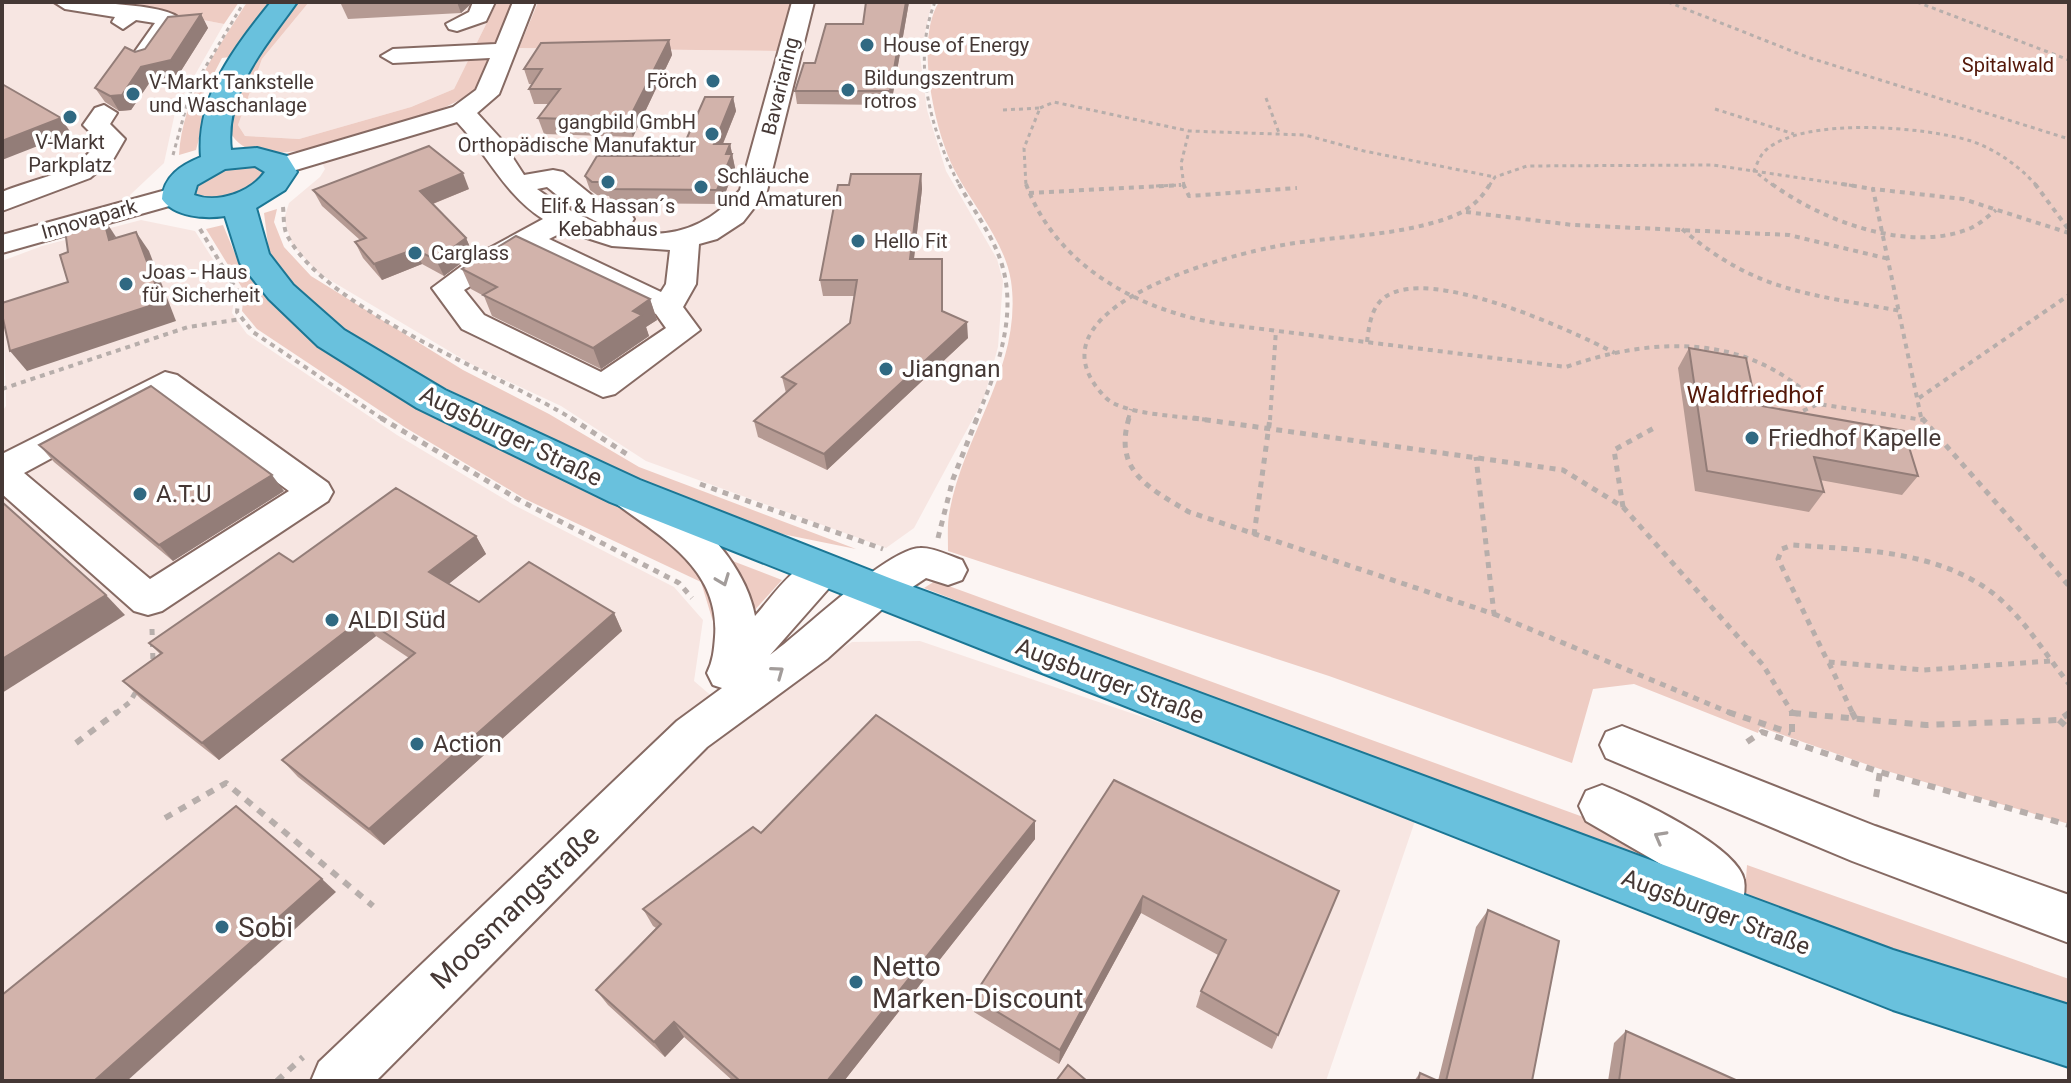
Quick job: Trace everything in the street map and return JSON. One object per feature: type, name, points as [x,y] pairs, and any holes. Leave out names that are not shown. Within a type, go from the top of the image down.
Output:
[{"type":"main road","points":[[217,162],[214,131],[239,62],[284,2]]},
{"type":"main road","points":[[257,157],[279,167],[278,179],[272,185],[238,202],[197,207],[183,202],[177,195],[187,177],[217,162],[257,157]]},
{"type":"main road","name":"Augsburger Straße","points":[[238,202],[252,256],[281,292],[331,338],[431,399],[633,477],[822,570],[1720,882],[1893,980],[2069,1036]]},
{"type":"street","points":[[457,24],[478,16],[484,2]]},
{"type":"street","points":[[279,167],[462,112],[487,94],[524,2]]},
{"type":"street","name":"Bavariaring","points":[[462,112],[490,143],[516,184],[563,220],[621,228],[650,243],[685,242],[729,223],[753,191],[803,2]]},
{"type":"street","points":[[92,10],[169,19],[143,57]]},
{"type":"street","points":[[393,56],[505,50]]},
{"type":"street","points":[[2,203],[94,165],[108,150],[112,139],[96,125],[104,113]]},
{"type":"street","points":[[516,184],[553,178],[621,228],[711,216],[724,207],[740,164],[749,115]]},
{"type":"street","name":"Innovapark","points":[[2,244],[177,195]]},
{"type":"street","points":[[527,240],[667,307],[684,330],[603,386],[473,322],[447,288],[527,240],[563,220]]},
{"type":"street","points":[[667,307],[681,284],[685,242]]},
{"type":"street","points":[[165,383],[315,492],[148,600],[2,472],[165,383]]},
{"type":"street","name":"Moosmangstraße","points":[[633,477],[719,568],[735,612],[733,664]]},
{"type":"street","name":"Moosmangstraße","points":[[338,1081],[692,734],[812,647],[876,591],[934,566]]},
{"type":"street","name":"Moosmangstraße","points":[[692,734],[733,664],[822,570]]},
{"type":"street","points":[[1622,745],[1869,846],[2069,919]]},
{"type":"street","points":[[1602,806],[1687,853],[1720,882]]},
{"type":"path","points":[[685,479],[934,566],[937,542],[965,445],[988,399],[1002,347],[1006,308],[1000,258],[951,170],[932,111],[924,55],[935,2]]},
{"type":"path","points":[[1668,2],[1807,57],[2069,139]]},
{"type":"path","points":[[1917,2],[2069,60]]},
{"type":"path","points":[[1266,98],[1279,133]]},
{"type":"path","points":[[1003,110],[1040,108],[1054,102],[1189,131],[1305,135],[1364,151],[1495,177],[1527,166],[1713,165],[1963,199],[2069,232]]},
{"type":"path","points":[[1040,108],[1023,154],[1029,193],[1047,228],[1080,262],[1134,297],[1174,315],[1566,367],[1588,358],[1656,346],[1704,347],[1745,354],[1789,375],[1818,404]]},
{"type":"path","points":[[1715,109],[1795,134],[1861,130],[1931,133],[1970,141],[2009,160],[2033,182],[2069,232]]},
{"type":"path","points":[[1189,131],[1181,157],[1181,185],[1189,196],[1297,188]]},
{"type":"path","points":[[1754,171],[1766,149],[1795,134]]},
{"type":"path","points":[[1754,171],[1774,189],[1801,205],[1840,222],[1883,233],[1954,233],[1983,225],[1996,210]]},
{"type":"path","points":[[1495,177],[1481,199],[1465,212],[1429,224],[1272,247],[1229,257],[1173,276],[1112,309],[1090,329],[1083,349],[1089,374],[1108,400],[1131,409],[1563,470],[1623,507],[1763,665],[1793,713],[1791,736]]},
{"type":"path","points":[[1029,193],[1181,185]]},
{"type":"path","points":[[1873,189],[1921,417],[2025,541],[2069,586]]},
{"type":"path","points":[[284,203],[279,221],[288,245],[315,274],[468,367],[555,409],[633,477]]},
{"type":"path","points":[[1465,212],[1573,225],[1789,235],[1889,259]]},
{"type":"path","points":[[200,228],[239,293],[237,312],[253,332],[401,431],[521,501],[679,583],[700,606]]},
{"type":"path","points":[[1682,229],[1707,251],[1743,273],[1796,291],[1901,311]]},
{"type":"path","points":[[1367,342],[1369,315],[1380,302],[1393,292],[1420,287],[1472,296],[1575,332],[1616,353]]},
{"type":"path","points":[[1919,398],[2069,295]]},
{"type":"path","points":[[2,389],[188,327],[242,319]]},
{"type":"path","points":[[1254,535],[1269,429],[1276,330]]},
{"type":"path","points":[[1791,417],[1818,404],[1921,417]]},
{"type":"path","points":[[1131,409],[1123,446],[1131,464],[1149,488],[1189,512],[1494,614],[1880,772],[2029,817],[2069,825]]},
{"type":"path","points":[[1623,507],[1614,450],[1654,428]]},
{"type":"path","points":[[1476,457],[1494,614]]},
{"type":"path","points":[[1857,722],[1778,559],[1782,549],[1793,545],[1903,554],[1950,567],[1995,595],[2069,684]]},
{"type":"path","points":[[148,600],[155,657],[149,668]]},
{"type":"path","points":[[1828,662],[1924,670],[2050,661]]},
{"type":"path","points":[[76,743],[130,702],[143,679]]},
{"type":"path","points":[[1793,713],[1857,722],[1960,728],[2059,720],[2069,713]]},
{"type":"path","points":[[2059,720],[2069,729]]},
{"type":"path","points":[[1747,742],[1762,732],[1791,736]]},
{"type":"path","points":[[1876,797],[1880,772]]},
{"type":"path","points":[[165,818],[226,783],[373,906]]},
{"type":"shaded area","name":"V-Markt Parkplatz","points":[[2,2],[109,2],[224,24],[176,108],[164,163],[130,195],[129,201],[2,238]]},
{"type":"shaded area","points":[[309,2],[497,2],[454,89],[411,107],[299,139],[245,136],[238,125],[262,59]]},
{"type":"shaded area","points":[[796,2],[932,2],[920,55],[927,110],[946,171],[997,259],[1003,281],[998,347],[984,398],[914,528],[886,548],[646,461],[561,406],[471,364],[318,273],[292,244],[284,219],[289,203],[320,177],[325,169],[320,159],[495,94],[519,48],[780,51]]},
{"type":"shaded area","points":[[141,220],[195,231],[235,294],[232,313],[247,334],[397,435],[514,505],[674,587],[703,620],[694,681],[735,716],[852,642],[920,641],[1242,751],[1416,818],[1326,1081],[2,1081],[2,412],[6,406],[2,261],[42,246]]},
{"type":"green space","points":[[109,2],[239,2],[224,24]]},
{"type":"green space","points":[[247,2],[274,2],[230,57],[222,58],[197,106],[208,105],[196,150],[179,155],[194,93]]},
{"type":"green space","points":[[293,2],[309,2],[262,59],[238,125],[245,136],[299,139],[411,107],[454,89],[497,2],[514,2],[479,86],[463,98],[408,123],[340,143],[280,153],[253,151],[240,144],[227,127],[249,61]]},
{"type":"green space","points":[[538,2],[796,2],[780,51],[519,48]]},
{"type":"green space","name":"Waldfriedhof","points":[[939,2],[2069,2],[2069,824],[1880,769],[1760,727],[1758,733],[1634,684],[1593,689],[1572,763],[1329,676],[948,551],[949,514],[957,480],[1001,369],[1009,341],[1012,311],[1008,267],[988,225],[956,173],[935,112],[930,88],[928,40]]},
{"type":"green space","points":[[256,164],[268,171],[264,182],[221,199],[194,194],[194,183],[222,167]]},
{"type":"green space","points":[[277,209],[274,222],[284,247],[311,276],[463,370],[549,414],[639,467],[856,549],[782,534],[635,478],[445,388],[345,331],[293,288],[269,252],[264,213]]},
{"type":"green space","points":[[223,225],[238,261],[269,297],[617,501],[708,579],[722,612],[717,635],[701,582],[525,499],[406,428],[257,329],[242,311],[244,291],[206,229]]},
{"type":"green space","points":[[730,560],[782,580],[753,612],[748,588]]},
{"type":"green space","points":[[935,581],[1619,830],[1705,889],[924,588]]},
{"type":"green space","points":[[1747,865],[2069,979],[2069,1013],[1750,906],[1745,893]]},
{"type":"building","points":[[866,2],[906,2],[890,91],[795,91],[804,63],[815,63],[826,24],[863,24]]},
{"type":"building","points":[[201,14],[171,60],[141,67],[122,95],[110,96],[95,88],[125,47],[135,52],[145,49],[168,17]]},
{"type":"building","points":[[669,40],[628,121],[538,118],[560,89],[529,89],[542,69],[524,69],[541,43]]},
{"type":"building","points":[[2,84],[61,118],[2,141]]},
{"type":"building","points":[[705,97],[733,97],[714,144],[730,144],[726,154],[732,154],[717,190],[607,189],[611,182],[592,182],[585,176],[597,156],[679,156]]},
{"type":"building","points":[[429,146],[463,173],[420,191],[466,238],[436,260],[415,249],[374,264],[355,242],[366,238],[313,190]]},
{"type":"building","points":[[851,174],[921,174],[910,259],[942,259],[942,311],[967,322],[824,454],[754,421],[796,384],[782,377],[850,323],[857,280],[820,280],[838,185],[849,185]]},
{"type":"building","points":[[103,217],[109,240],[136,232],[162,302],[10,351],[2,303],[68,282],[60,255],[68,252],[66,237],[73,226]]},
{"type":"building","points":[[516,236],[650,299],[633,311],[642,315],[593,348],[483,295],[497,287],[462,269]]},
{"type":"building","points":[[1689,348],[1746,358],[1756,405],[1904,431],[1918,476],[1814,457],[1824,492],[1707,471]]},
{"type":"building","points":[[151,386],[272,475],[159,545],[39,445]]},
{"type":"building","points":[[396,488],[476,536],[429,572],[479,602],[529,562],[614,613],[369,829],[282,760],[415,653],[363,618],[202,743],[123,681],[162,653],[149,643],[279,553],[293,562]]},
{"type":"building","points":[[2,502],[106,595],[2,659]]},
{"type":"building","points":[[876,715],[1035,821],[827,1081],[740,1081],[674,1022],[654,1042],[596,990],[661,924],[643,909],[753,827],[761,833]]},
{"type":"building","points":[[1114,780],[1339,891],[1278,1035],[1201,991],[1226,940],[1143,896],[1060,1050],[973,997]]},
{"type":"building","points":[[236,806],[322,879],[94,1081],[2,1081],[2,995]]},
{"type":"building","points":[[1488,910],[1559,941],[1532,1081],[1446,1081]]},
{"type":"building","points":[[1626,1031],[1738,1081],[1619,1081]]},
{"type":"building","points":[[1068,1065],[1087,1081],[1056,1081]]},
{"type":"building","points":[[1420,1073],[1438,1081],[1418,1081]]},
{"type":"place","name":"House of Energy","points":[[867,45]]},
{"type":"place","name":"Förch","points":[[713,81]]},
{"type":"place","name":"Bildungszentrum rotros","points":[[848,90]]},
{"type":"place","name":"V-Markt Tankstelle und Waschanlage","points":[[133,94]]},
{"type":"place","name":"V-Markt Parkplatz","points":[[70,117]]},
{"type":"place","name":"gangbild GmbH Orthopädische Manufaktur","points":[[712,134]]},
{"type":"place","name":"Elif & Hassan´s Kebabhaus","points":[[608,182]]},
{"type":"place","name":"Schläuche und Amaturen","points":[[701,187]]},
{"type":"place","name":"Hello Fit","points":[[858,241]]},
{"type":"place","name":"Carglass","points":[[415,253]]},
{"type":"place","name":"Joas - Haus für Sicherheit","points":[[126,284]]},
{"type":"place","name":"Jiangnan","points":[[886,369]]},
{"type":"place","name":"Friedhof Kapelle","points":[[1752,438]]},
{"type":"place","name":"A.T.U","points":[[140,494]]},
{"type":"place","name":"ALDI Süd","points":[[332,620]]},
{"type":"place","name":"Action","points":[[417,744]]},
{"type":"place","name":"Sobi","points":[[222,927]]},
{"type":"place","name":"Netto Marken-Discount","points":[[856,982]]},
{"type":"park label","name":"Spitalwald","points":[[2008,65]]}]
